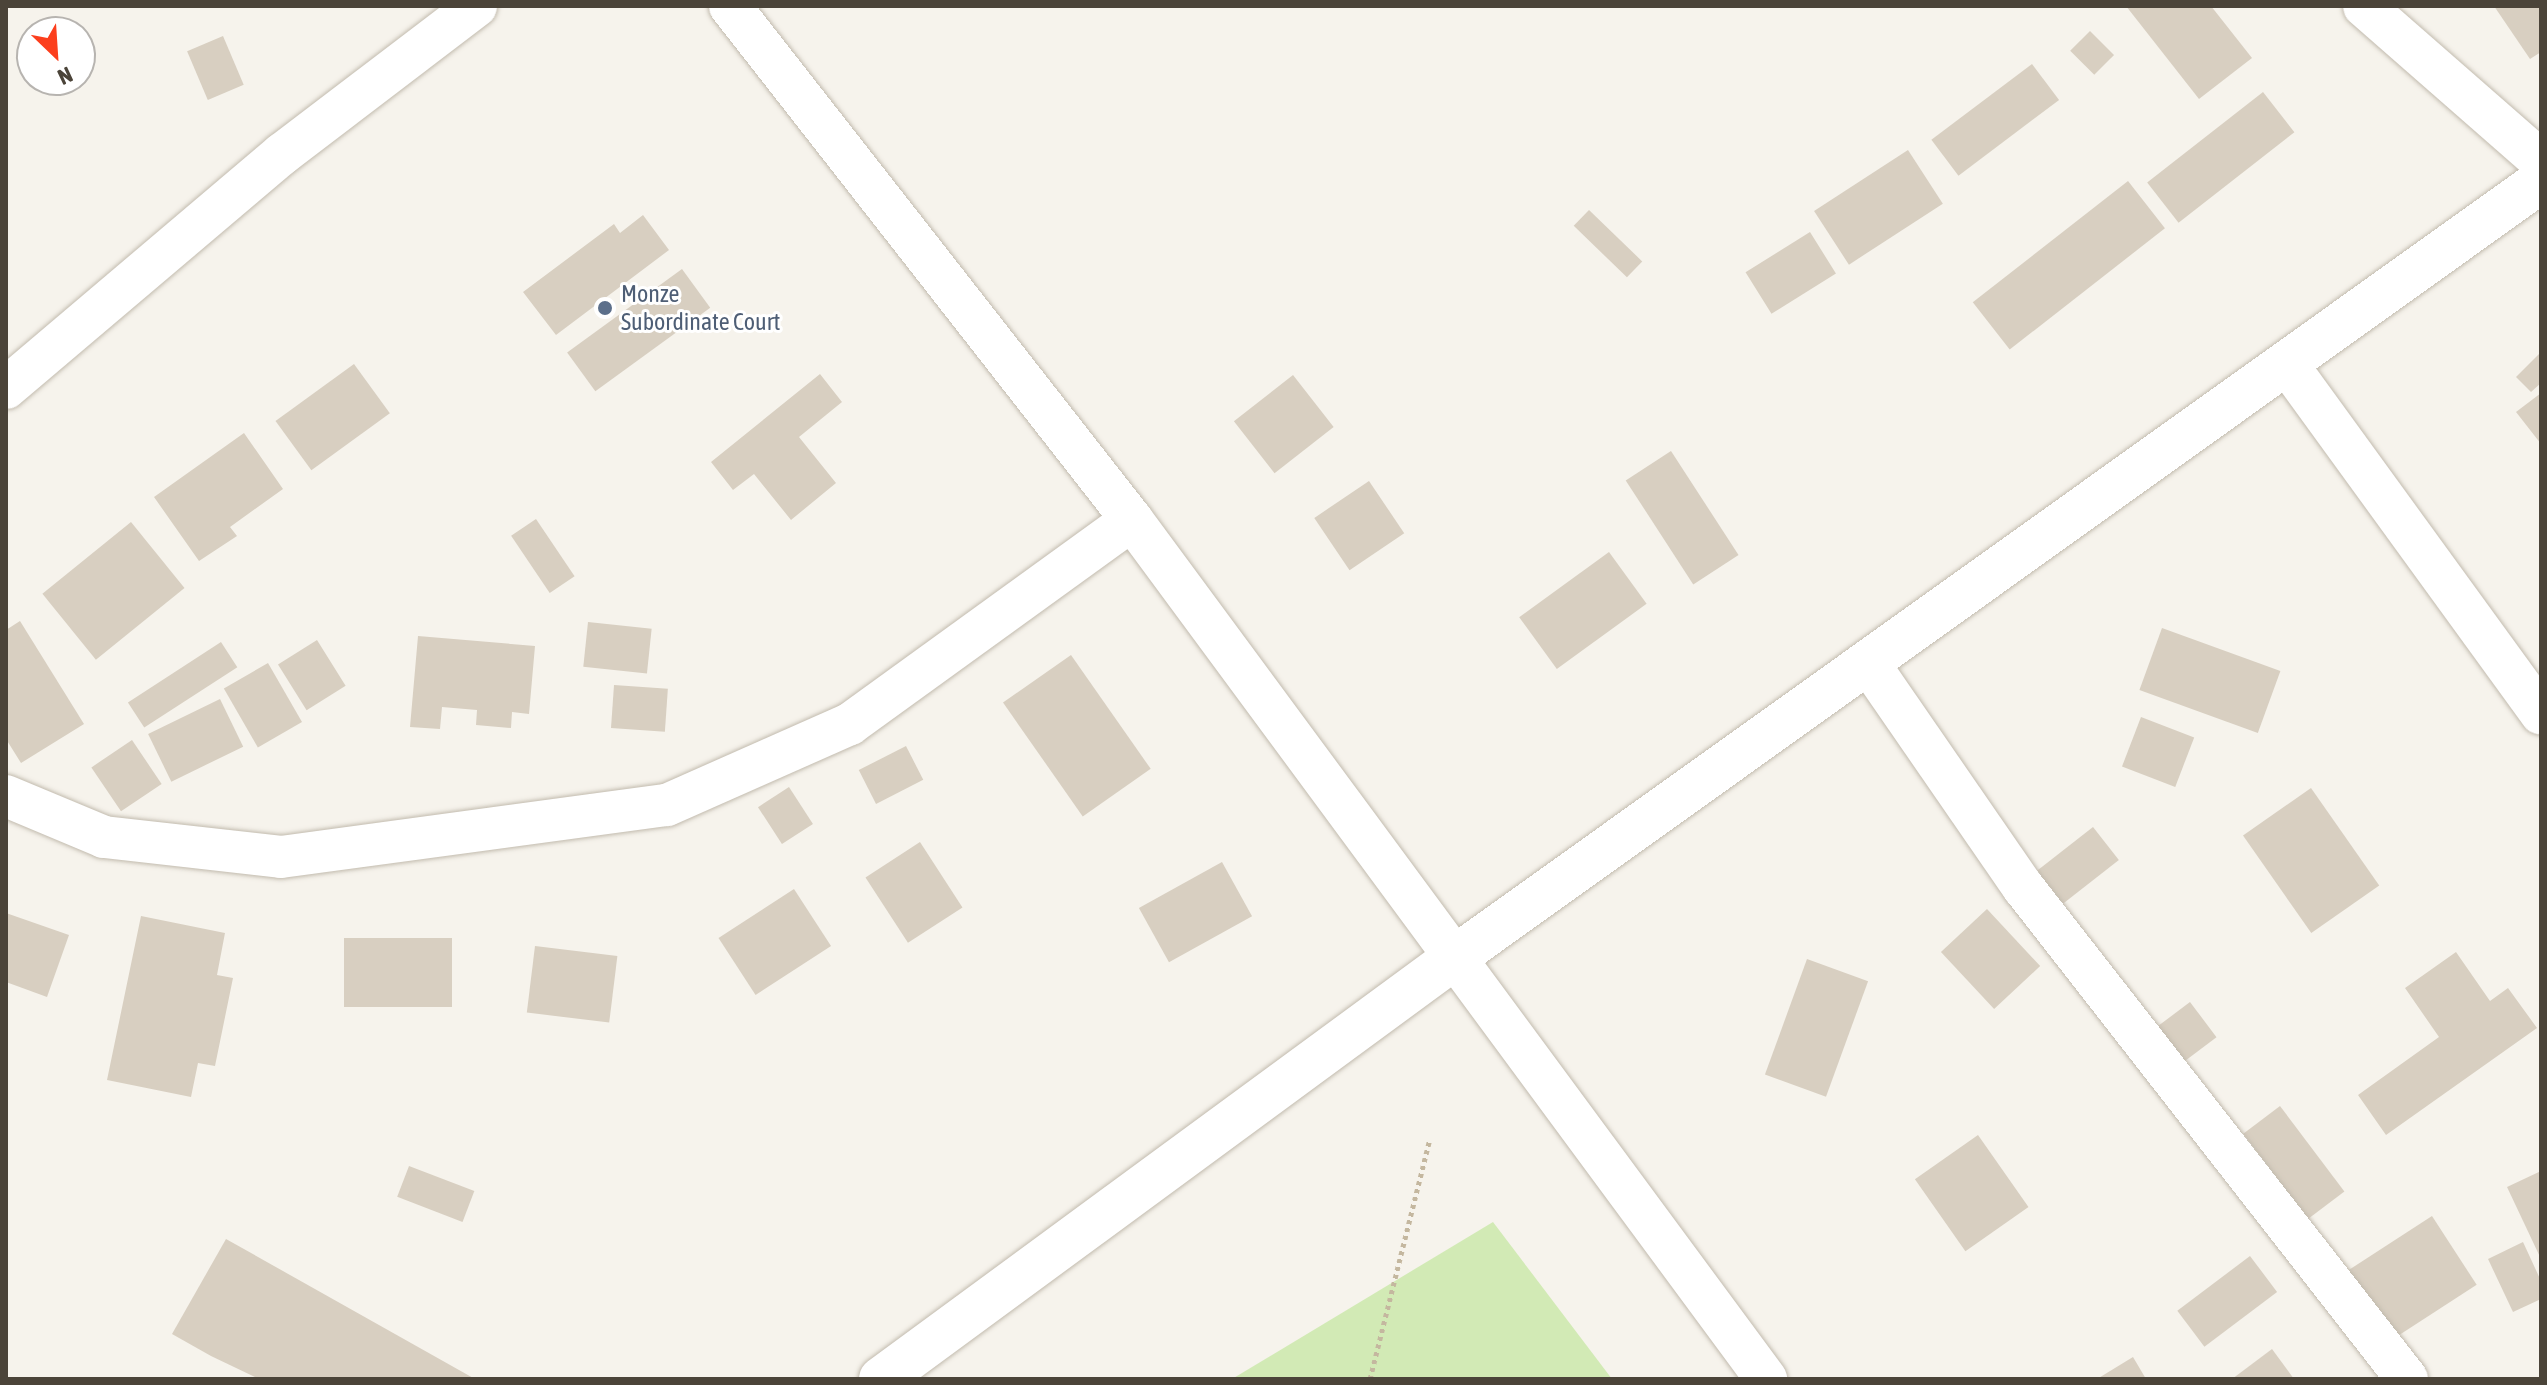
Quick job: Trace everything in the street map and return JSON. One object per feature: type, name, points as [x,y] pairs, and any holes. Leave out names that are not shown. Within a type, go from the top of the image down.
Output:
[{"type":"street","points":[[6,388],[282,154],[476,6]]},
{"type":"street","points":[[730,6],[1132,520],[1766,1379]]},
{"type":"street","points":[[2364,6],[2541,161]]},
{"type":"street","points":[[881,1379],[1454,958],[2541,181]]},
{"type":"street","points":[[2287,364],[2541,713]]},
{"type":"street","points":[[6,796],[104,837],[281,857],[667,805],[850,724],[1132,520]]},
{"type":"street","points":[[1869,664],[2023,887],[2407,1379]]},
{"type":"path","points":[[1370,1379],[1430,1139]]},
{"type":"green space","points":[[1493,1222],[1612,1379],[1232,1379]]},
{"type":"building","points":[[2126,6],[2211,6],[2252,58],[2199,99]]},
{"type":"building","points":[[2494,6],[2541,6],[2541,52],[2530,59]]},
{"type":"building","points":[[2090,31],[2114,55],[2094,75],[2070,51]]},
{"type":"building","points":[[223,36],[244,85],[208,100],[187,51]]},
{"type":"building","points":[[2032,64],[2059,100],[1958,176],[1931,140]]},
{"type":"building","points":[[2263,92],[2294,132],[2179,223],[2147,183]]},
{"type":"building","points":[[1908,150],[1943,204],[1849,265],[1814,211]]},
{"type":"building","points":[[2128,181],[2165,228],[2010,350],[1973,302]]},
{"type":"building","points":[[1589,210],[1642,261],[1627,277],[1574,226]]},
{"type":"building","points":[[643,215],[669,250],[556,335],[523,292],[614,224],[620,233]]},
{"type":"building","points":[[1810,232],[1836,274],[1772,314],[1746,272]]},
{"type":"building","points":[[682,269],[710,308],[595,391],[567,352]]},
{"type":"building","points":[[2541,352],[2541,383],[2531,392],[2516,377]]},
{"type":"building","points":[[354,364],[390,413],[311,470],[276,421]]},
{"type":"building","points":[[820,374],[842,402],[799,437],[836,483],[791,520],[754,474],[733,490],[711,462]]},
{"type":"building","points":[[1293,375],[1334,427],[1275,473],[1234,421]]},
{"type":"building","points":[[2541,393],[2541,444],[2516,412]]},
{"type":"building","points":[[244,433],[283,489],[230,527],[237,536],[199,561],[154,497]]},
{"type":"building","points":[[1671,451],[1739,555],[1693,584],[1626,480]]},
{"type":"building","points":[[1369,481],[1404,533],[1350,570],[1314,518]]},
{"type":"building","points":[[536,519],[575,576],[550,593],[511,536]]},
{"type":"building","points":[[131,522],[184,588],[96,660],[42,594]]},
{"type":"building","points":[[1609,552],[1647,604],[1557,669],[1519,617]]},
{"type":"building","points":[[20,621],[84,724],[21,763],[6,739],[6,630]]},
{"type":"building","points":[[588,622],[652,629],[647,673],[583,667]]},
{"type":"building","points":[[2162,628],[2280,671],[2258,733],[2139,690]]},
{"type":"building","points":[[418,636],[535,646],[529,714],[512,712],[511,728],[476,725],[477,710],[442,707],[440,729],[410,727]]},
{"type":"building","points":[[317,640],[346,686],[307,710],[278,664]]},
{"type":"building","points":[[221,642],[237,667],[144,728],[128,702]]},
{"type":"building","points":[[1071,655],[1151,769],[1083,816],[1003,703]]},
{"type":"building","points":[[268,663],[302,722],[258,747],[224,688]]},
{"type":"building","points":[[614,685],[668,689],[665,732],[611,728]]},
{"type":"building","points":[[220,699],[243,747],[171,782],[148,734]]},
{"type":"building","points":[[2141,717],[2194,737],[2175,787],[2122,766]]},
{"type":"building","points":[[132,740],[162,784],[121,811],[91,767]]},
{"type":"building","points":[[906,746],[923,780],[876,804],[859,770]]},
{"type":"building","points":[[789,787],[813,824],[782,844],[758,807]]},
{"type":"building","points":[[2311,788],[2379,885],[2311,933],[2243,836]]},
{"type":"building","points":[[2093,827],[2119,860],[2063,904],[2037,871]]},
{"type":"building","points":[[920,842],[962,907],[908,943],[865,877]]},
{"type":"building","points":[[1222,862],[1252,916],[1169,962],[1139,908]]},
{"type":"building","points":[[794,889],[831,946],[756,995],[719,938]]},
{"type":"building","points":[[1987,909],[2040,966],[1994,1009],[1941,952]]},
{"type":"building","points":[[6,913],[69,935],[47,997],[6,982]]},
{"type":"building","points":[[141,916],[225,933],[217,975],[233,978],[215,1066],[198,1063],[191,1097],[107,1080]]},
{"type":"building","points":[[344,938],[452,938],[452,1007],[344,1007]]},
{"type":"building","points":[[535,946],[617,956],[609,1023],[527,1013]]},
{"type":"building","points":[[2456,952],[2490,1001],[2508,988],[2537,1028],[2386,1135],[2358,1095],[2439,1037],[2405,988]]},
{"type":"building","points":[[1807,959],[1868,981],[1826,1097],[1765,1075]]},
{"type":"building","points":[[2190,1002],[2216,1037],[2181,1064],[2154,1029]]},
{"type":"building","points":[[2280,1106],[2344,1191],[2308,1219],[2243,1134]]},
{"type":"building","points":[[1978,1135],[2028,1207],[1965,1251],[1915,1179]]},
{"type":"building","points":[[409,1166],[474,1191],[463,1222],[397,1197]]},
{"type":"building","points":[[2541,1171],[2541,1259],[2507,1187]]},
{"type":"building","points":[[2432,1216],[2477,1285],[2391,1340],[2346,1272]]},
{"type":"building","points":[[226,1239],[475,1379],[259,1379],[211,1356],[172,1334]]},
{"type":"building","points":[[2523,1242],[2541,1281],[2541,1299],[2513,1312],[2488,1259]]},
{"type":"building","points":[[2250,1256],[2277,1292],[2204,1347],[2177,1311]]},
{"type":"building","points":[[2272,1349],[2294,1379],[2232,1379]]},
{"type":"building","points":[[2133,1357],[2146,1379],[2097,1379]]},
{"type":"place","name":"Monze Subordinate Court","points":[[605,308]]}]
